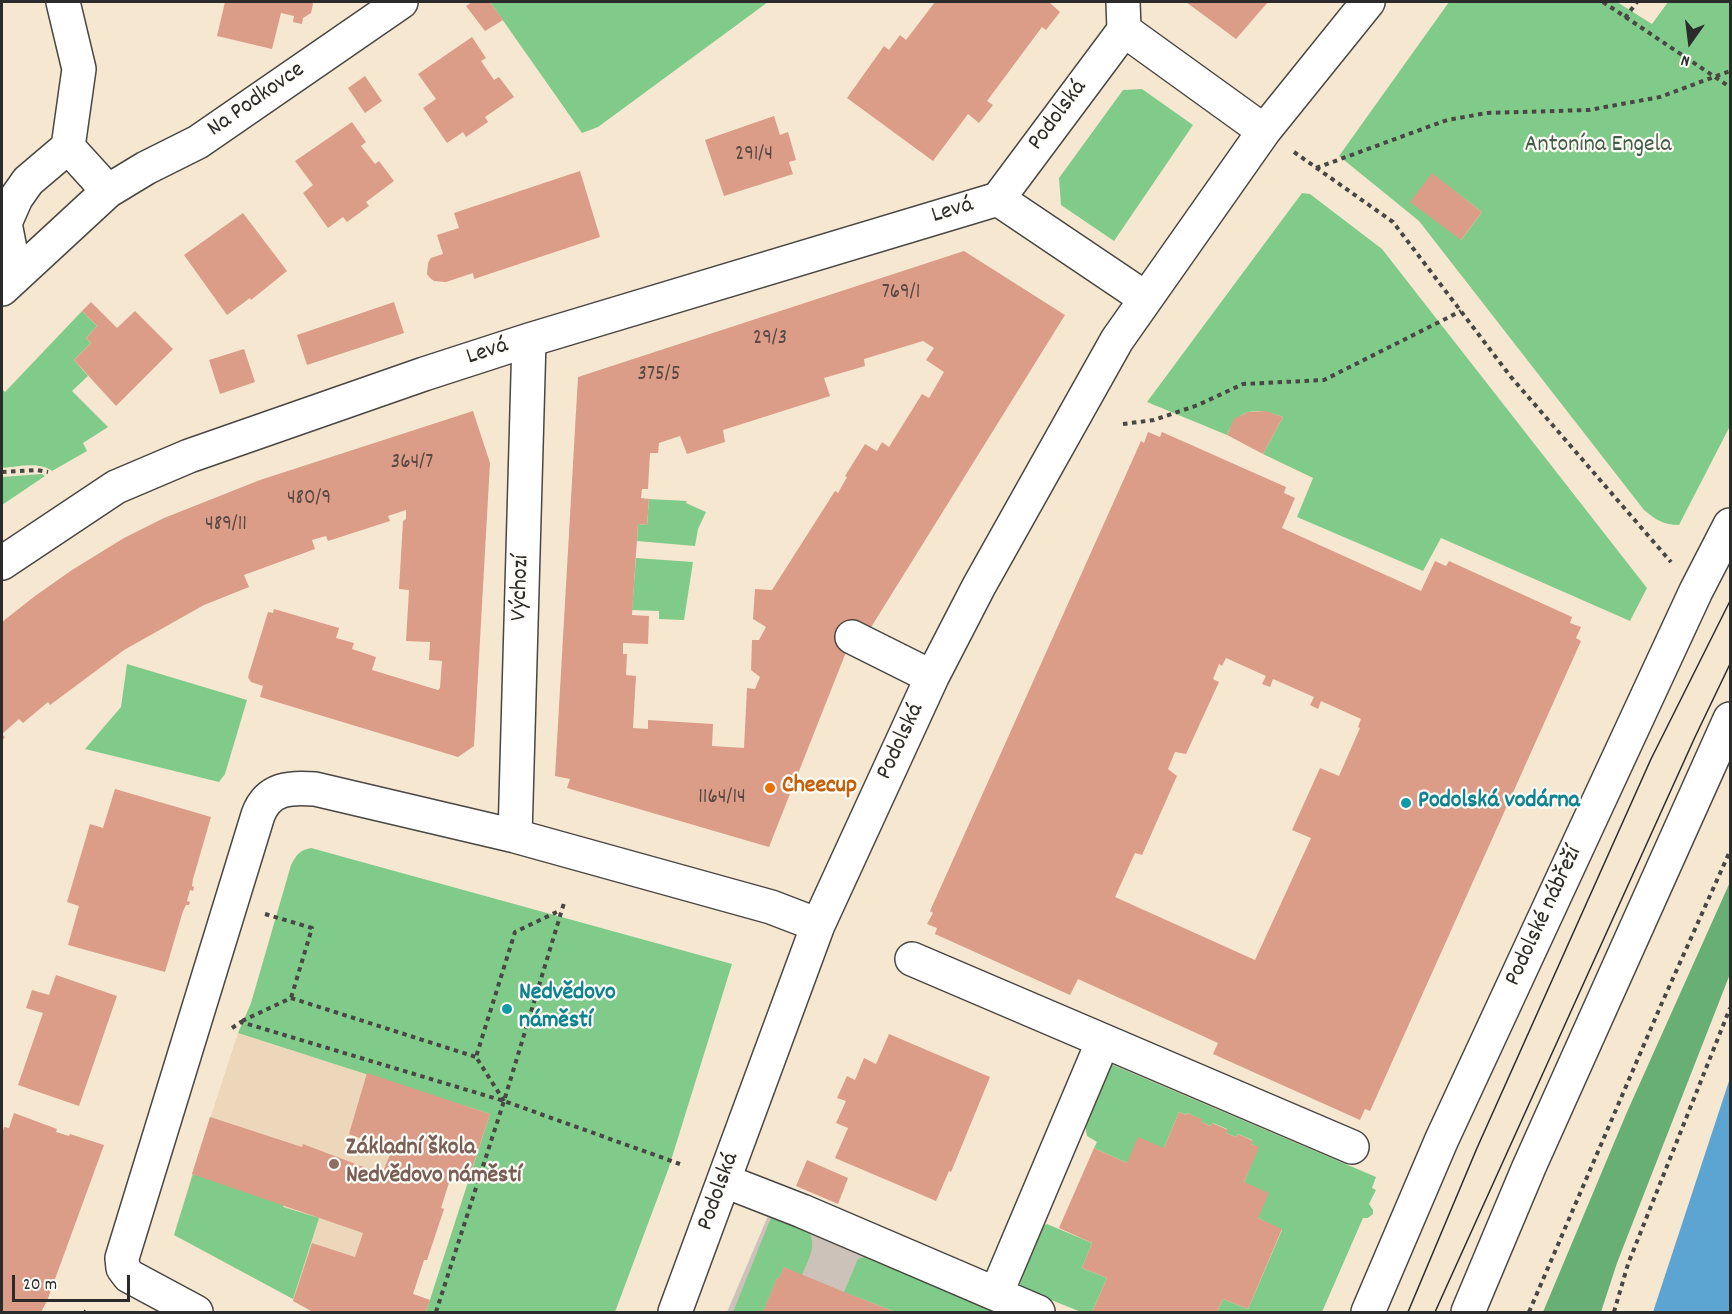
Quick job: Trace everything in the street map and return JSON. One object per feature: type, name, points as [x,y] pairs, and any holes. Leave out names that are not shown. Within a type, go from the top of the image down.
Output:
[{"type":"street","points":[[8,282],[3,220],[28,182],[68,147],[79,69],[63,2]]},
{"type":"street","name":"Na Podkovce","points":[[8,282],[108,191],[146,168],[198,142],[401,2]]},
{"type":"street","name":"Podolská","points":[[675,1312],[818,925],[932,677],[979,586],[1116,340],[1264,131],[1368,2]]},
{"type":"street","name":"Podolská","points":[[998,199],[1123,16],[1264,131]]},
{"type":"street","points":[[68,147],[108,191]]},
{"type":"street","points":[[998,199],[1145,298]]},
{"type":"street","name":"Levá","points":[[2,563],[116,487],[189,456],[529,340],[998,199]]},
{"type":"street","name":"Výchozí","points":[[515,836],[529,340]]},
{"type":"street","name":"Podolské nábřeží","points":[[1368,1312],[1442,1139],[1696,591],[1731,525]]},
{"type":"street","points":[[852,637],[932,677]]},
{"type":"street","points":[[1468,1312],[1534,1156],[1731,719]]},
{"type":"street","points":[[196,1312],[129,1276],[123,1268],[122,1258],[262,806],[267,798],[289,788],[315,789],[515,836],[771,907],[818,925]]},
{"type":"street","points":[[912,959],[1352,1147]]},
{"type":"street","points":[[996,1294],[1103,1041]]},
{"type":"street","points":[[725,1181],[802,1210],[1038,1312]]},
{"type":"path","points":[[1604,2],[1731,87]]},
{"type":"path","points":[[1625,18],[1637,2]]},
{"type":"path","points":[[1316,168],[1447,120],[1487,113],[1589,110],[1659,97],[1731,71]]},
{"type":"path","points":[[1264,131],[1393,222],[1511,377],[1673,564]]},
{"type":"path","points":[[1123,424],[1154,420],[1197,405],[1244,384],[1324,380],[1461,311]]},
{"type":"path","points":[[2,472],[37,470],[48,472]]},
{"type":"path","points":[[1528,1312],[1661,1005],[1731,851]]},
{"type":"path","points":[[436,1312],[504,1101],[564,903]]},
{"type":"path","points":[[476,1057],[515,932],[562,910]]},
{"type":"path","points":[[262,913],[312,928],[291,999]]},
{"type":"path","points":[[224,1033],[241,1022],[291,999],[476,1057],[504,1101]]},
{"type":"path","points":[[1614,1312],[1628,1264],[1731,1008]]},
{"type":"path","points":[[241,1022],[504,1101],[680,1164]]},
{"type":"shaded area","name":"Základní škola Nedvědovo náměstí","points":[[238,1033],[490,1114],[469,1178],[452,1173],[441,1207],[444,1209],[413,1294],[430,1300],[426,1312],[313,1312],[174,1235]]},
{"type":"shaded area","points":[[771,1209],[1009,1312],[727,1312]]},
{"type":"green space","points":[[490,2],[768,2],[598,127],[582,133]]},
{"type":"green space","name":"Antonína Engela","points":[[1449,2],[1617,2],[1652,24],[1668,2],[1730,2],[1730,426],[1679,525],[1660,521],[1644,510],[1419,221],[1339,156]],"holes":[[[1432,174],[1482,212],[1461,240]]]},
{"type":"green space","points":[[1142,89],[1193,125],[1114,241],[1061,205],[1059,178],[1123,90]]},
{"type":"green space","points":[[1302,193],[1310,194],[1382,249],[1647,588],[1630,621],[1441,538],[1423,571],[1297,517],[1313,478],[1263,454],[1283,417],[1264,412],[1249,412],[1237,419],[1227,435],[1147,402]]},
{"type":"green space","points":[[82,311],[97,326],[86,338],[91,343],[74,360],[88,376],[72,391],[108,427],[83,443],[87,451],[52,471],[34,465],[2,468],[2,391],[5,392]]},
{"type":"green space","points":[[42,474],[45,476],[2,505],[2,477]]},
{"type":"green space","points":[[649,499],[687,501],[686,503],[706,512],[698,529],[695,546],[637,541],[638,524],[647,525]]},
{"type":"green space","points":[[636,558],[693,562],[684,620],[659,619],[659,611],[632,610]]},
{"type":"green space","points":[[127,664],[247,700],[225,774],[219,782],[85,749],[121,707]]},
{"type":"green space","points":[[311,848],[732,964],[668,1170],[615,1312],[426,1312],[490,1114],[238,1033],[251,1003],[291,865],[299,854]]},
{"type":"green space","points":[[1730,882],[1730,974],[1617,1263],[1601,1312],[1543,1312],[1627,1112]]},
{"type":"green space","points":[[1111,1064],[1376,1177],[1372,1188],[1376,1190],[1369,1204],[1373,1214],[1368,1218],[1363,1218],[1322,1312],[1217,1312],[1223,1299],[1248,1309],[1282,1230],[1258,1218],[1244,1182],[1258,1147],[1251,1144],[1252,1140],[1238,1134],[1236,1137],[1226,1133],[1227,1129],[1213,1123],[1211,1126],[1201,1122],[1201,1119],[1179,1112],[1164,1148],[1127,1163],[1094,1148],[1097,1142],[1087,1136],[1085,1125]]},
{"type":"green space","points":[[193,1174],[319,1218],[293,1299],[174,1235]]},
{"type":"green space","points":[[773,1213],[808,1230],[812,1241],[809,1258],[802,1275],[784,1267],[763,1312],[733,1312]]},
{"type":"green space","points":[[1047,1224],[1092,1243],[1082,1268],[1107,1278],[1092,1312],[1081,1312],[1024,1289],[1020,1284],[1042,1226]]},
{"type":"green space","points":[[870,1255],[1007,1312],[896,1312],[844,1292],[858,1259]]},
{"type":"water","points":[[1730,1078],[1730,1312],[1653,1312]]},
{"type":"building","points":[[225,2],[312,2],[313,4],[311,13],[303,18],[302,24],[293,22],[294,16],[281,13],[272,49],[217,36]]},
{"type":"building","points":[[472,2],[490,2],[503,20],[485,31],[466,6]]},
{"type":"building","points":[[935,2],[1049,2],[1060,12],[1046,30],[1042,27],[987,101],[993,105],[979,123],[968,114],[933,161],[847,98],[884,46],[889,50],[900,35],[906,40]]},
{"type":"building","points":[[1186,2],[1268,2],[1236,39]]},
{"type":"building","points":[[472,37],[486,58],[481,61],[494,80],[499,77],[514,97],[485,117],[488,122],[466,137],[463,132],[447,143],[423,108],[436,99],[418,74]]},
{"type":"building","points":[[365,76],[382,101],[365,113],[348,88]]},
{"type":"building","points":[[774,116],[780,135],[788,132],[796,160],[789,162],[793,174],[724,196],[705,140]]},
{"type":"building","points":[[352,122],[366,142],[361,146],[375,164],[379,161],[394,181],[366,202],[369,206],[347,222],[343,217],[328,228],[303,193],[313,185],[295,161]]},
{"type":"building","points":[[580,171],[600,237],[474,279],[473,273],[446,282],[434,281],[427,274],[431,258],[443,254],[437,235],[459,228],[454,213]]},
{"type":"building","points":[[1432,173],[1482,212],[1461,240],[1410,202]]},
{"type":"building","points":[[243,213],[287,271],[251,300],[250,298],[227,315],[184,255]]},
{"type":"building","points":[[964,251],[1065,315],[865,637],[852,637],[769,847],[567,788],[570,779],[555,776],[578,377]],"holes":[[[923,341],[934,348],[926,360],[944,372],[929,398],[922,394],[889,447],[882,442],[877,451],[865,444],[845,476],[847,477],[838,493],[835,491],[772,590],[755,589],[753,619],[766,627],[759,640],[752,640],[751,670],[760,677],[755,689],[747,688],[744,748],[712,746],[713,724],[648,720],[648,729],[633,728],[636,676],[626,675],[627,654],[623,654],[623,643],[648,644],[649,616],[632,615],[638,524],[647,525],[649,499],[641,498],[642,489],[648,489],[650,453],[658,453],[659,443],[680,436],[687,454],[725,442],[723,430],[830,396],[824,378],[865,366],[864,359]]]},
{"type":"building","points":[[91,302],[117,328],[135,311],[173,349],[116,406],[74,360],[91,343],[86,338],[97,326],[82,311]]},
{"type":"building","points":[[394,302],[404,333],[307,365],[297,335]]},
{"type":"building","points":[[244,349],[255,382],[220,394],[209,360]]},
{"type":"building","points":[[473,411],[490,463],[474,746],[458,757],[260,697],[263,686],[251,682],[248,677],[268,612],[273,613],[274,609],[339,628],[336,638],[354,643],[352,649],[376,657],[372,670],[438,690],[440,688],[442,661],[429,660],[430,642],[406,641],[409,590],[399,589],[403,521],[406,519],[406,510],[388,516],[390,521],[328,541],[326,536],[312,540],[315,549],[244,575],[249,587],[204,605],[124,650],[50,705],[48,702],[23,723],[19,719],[2,734],[2,622],[72,570],[124,538],[164,518],[260,480]]},
{"type":"building","points":[[1266,411],[1283,417],[1263,454],[1227,435],[1234,419],[1248,412]]},
{"type":"building","name":"Podolská vodárna","points":[[1148,432],[1160,437],[1162,432],[1286,487],[1284,493],[1295,498],[1282,528],[1421,591],[1435,561],[1446,566],[1449,561],[1572,617],[1570,623],[1581,627],[1576,638],[1581,641],[1370,1111],[1365,1109],[1360,1120],[1213,1054],[1218,1043],[1078,979],[1070,995],[935,934],[937,928],[927,924],[933,913],[930,911],[1141,441],[1144,443]],"holes":[[[1226,658],[1266,676],[1262,684],[1270,687],[1273,679],[1314,697],[1310,705],[1318,709],[1321,701],[1361,719],[1358,727],[1360,728],[1339,776],[1320,768],[1292,830],[1311,838],[1255,960],[1115,897],[1135,853],[1142,855],[1177,776],[1168,769],[1175,752],[1186,754],[1219,682],[1213,679],[1219,664],[1222,666]]]},
{"type":"building","points":[[115,789],[211,817],[193,879],[193,891],[190,890],[187,901],[190,902],[183,911],[165,972],[68,945],[79,906],[67,902],[90,824],[103,828]]},
{"type":"building","points":[[56,975],[117,996],[79,1106],[18,1085],[43,1013],[26,1008],[32,990],[49,995]]},
{"type":"building","points":[[889,1034],[990,1077],[951,1172],[949,1171],[936,1201],[835,1158],[848,1128],[836,1123],[846,1101],[837,1098],[847,1076],[855,1080],[864,1058],[876,1064]]},
{"type":"building","points":[[367,1073],[490,1114],[469,1178],[452,1173],[441,1208],[444,1209],[413,1294],[430,1300],[426,1312],[313,1312],[293,1301],[312,1243],[355,1257],[363,1233],[192,1174],[210,1117],[302,1147],[303,1144],[382,1174],[392,1150],[349,1134]]},
{"type":"building","points":[[1179,1112],[1202,1119],[1201,1122],[1211,1126],[1212,1123],[1228,1130],[1226,1133],[1236,1137],[1238,1134],[1253,1141],[1251,1144],[1259,1147],[1244,1182],[1269,1193],[1258,1218],[1282,1229],[1248,1309],[1223,1299],[1217,1312],[1092,1312],[1107,1278],[1082,1268],[1092,1243],[1059,1228],[1094,1148],[1127,1163],[1138,1137],[1164,1148]]},
{"type":"building","points":[[14,1113],[57,1129],[56,1132],[104,1145],[41,1312],[2,1312],[2,1134],[4,1127],[9,1128]]},
{"type":"building","points":[[807,1160],[848,1178],[838,1204],[796,1186]]},
{"type":"building","points":[[784,1267],[844,1292],[895,1312],[763,1312]]},
{"type":"tram line","points":[[1408,1312],[1477,1148],[1651,759],[1730,601]]},
{"type":"tram line","points":[[1435,1312],[1730,664]]},
{"type":"place","name":"Cheecup","points":[[770,788]]},
{"type":"place","name":"Podolská vodárna","points":[[1406,803]]},
{"type":"place","name":"Nedvědovo náměstí","points":[[507,1009]]},
{"type":"place","name":"Základní škola Nedvědovo náměstí","points":[[334,1164]]}]
